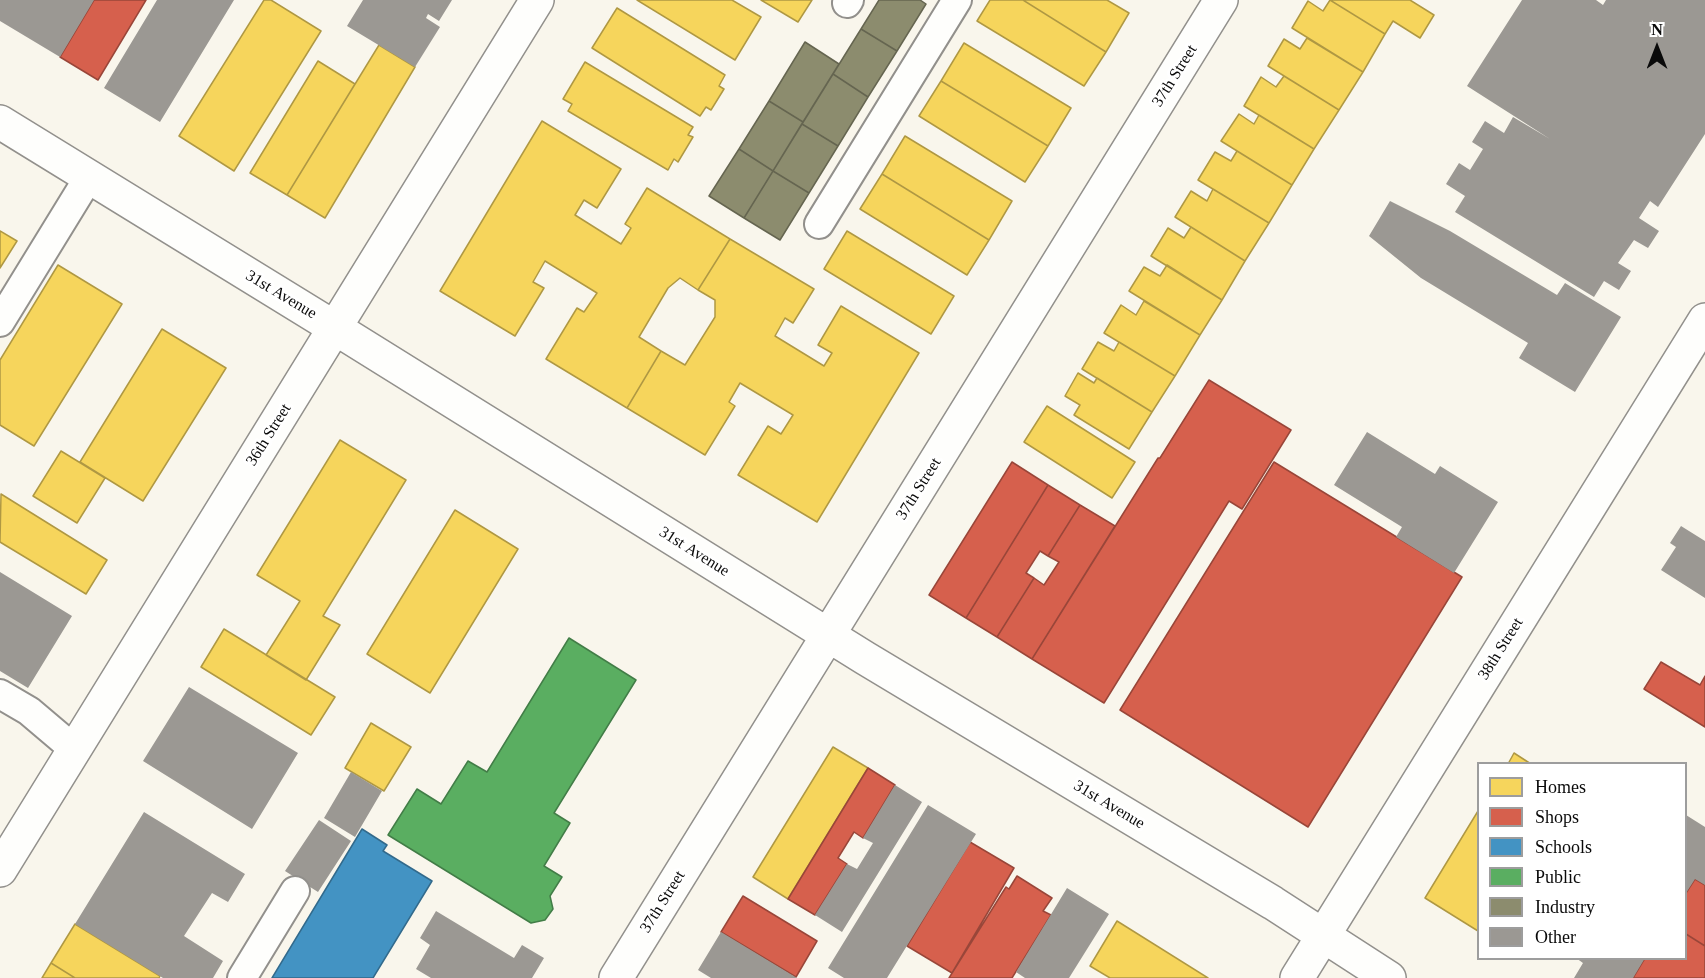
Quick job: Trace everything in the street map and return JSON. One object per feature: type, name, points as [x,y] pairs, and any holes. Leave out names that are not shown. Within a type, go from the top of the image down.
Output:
[{"type":"street","name":"36th Street","points":[[0,870],[537,0]]},
{"type":"street","name":"37th Street","points":[[616,978],[1221,0]]},
{"type":"street","name":"31st Avenue","points":[[0,123],[335,328],[828,635],[1273,903],[1389,978]]},
{"type":"street","name":"38th Street","points":[[1297,978],[1705,320]]},
{"type":"lane","points":[[819,224],[957,0]]},
{"type":"lane","points":[[0,322],[89,177]]},
{"type":"lane","points":[[0,694],[28,711],[75,750]]},
{"type":"lane","points":[[242,978],[295,891]]},
{"type":"building: Homes","points":[[264,0],[271,0],[321,31],[234,171],[179,136]]},
{"type":"building: Homes","points":[[637,0],[732,0],[761,17],[735,60]]},
{"type":"building: Homes","points":[[761,0],[812,0],[798,22]]},
{"type":"building: Homes","points":[[990,0],[1023,0],[1106,52],[1084,86],[977,21]]},
{"type":"building: Homes","points":[[1023,0],[1107,0],[1129,13],[1106,52]]},
{"type":"building: Homes","points":[[1330,0],[1410,0],[1434,15],[1420,38],[1393,21],[1385,34]]},
{"type":"building: Homes","points":[[1330,0],[1385,34],[1363,72],[1292,28],[1308,1],[1323,11]]},
{"type":"building: Homes","points":[[617,8],[725,75],[719,86],[724,89],[711,110],[706,107],[700,116],[592,48]]},
{"type":"building: Homes","points":[[1307,38],[1363,72],[1339,110],[1268,66],[1284,39],[1300,49]]},
{"type":"building: Homes","points":[[964,43],[1071,108],[1048,146],[941,81]]},
{"type":"building: Homes","points":[[379,45],[415,67],[325,218],[287,195]]},
{"type":"building: Homes","points":[[318,61],[355,84],[287,195],[250,173]]},
{"type":"building: Homes","points":[[585,62],[693,127],[688,135],[693,137],[678,162],[674,159],[668,170],[568,111],[572,104],[563,99]]},
{"type":"building: Homes","points":[[1284,76],[1339,110],[1314,149],[1244,106],[1261,77],[1276,87]]},
{"type":"building: Homes","points":[[941,81],[1048,146],[1025,182],[919,116]]},
{"type":"building: Homes","points":[[1239,114],[1254,124],[1259,115],[1314,149],[1292,185],[1221,141]]},
{"type":"building: Homes","points":[[542,121],[621,169],[597,208],[584,200],[575,215],[621,244],[631,228],[625,224],[647,188],[730,239],[698,290],[680,278],[668,288],[639,337],[661,351],[627,408],[546,359],[577,308],[584,312],[597,293],[545,261],[533,282],[544,288],[515,336],[440,291]]},
{"type":"building: Homes","points":[[905,136],[1012,201],[989,240],[882,174]]},
{"type":"building: Homes","points":[[1237,151],[1292,185],[1269,223],[1198,180],[1215,152],[1231,161]]},
{"type":"building: Homes","points":[[882,174],[989,240],[967,275],[860,209]]},
{"type":"building: Homes","points":[[1213,189],[1269,223],[1245,261],[1175,217],[1191,191],[1207,201]]},
{"type":"building: Homes","points":[[1191,227],[1245,261],[1222,300],[1151,256],[1168,228],[1184,238]]},
{"type":"building: Homes","points":[[0,231],[17,241],[0,268]]},
{"type":"building: Homes","points":[[847,231],[954,296],[931,334],[824,269]]},
{"type":"building: Homes","points":[[730,239],[814,289],[793,323],[785,318],[775,336],[824,366],[832,353],[818,345],[841,306],[919,353],[817,522],[738,475],[768,426],[781,434],[793,415],[740,383],[729,402],[735,406],[705,455],[627,408],[661,351],[685,365],[715,317],[715,300],[698,290]]},
{"type":"building: Homes","points":[[58,265],[122,304],[34,446],[0,425],[0,360]]},
{"type":"building: Homes","points":[[1167,265],[1222,300],[1200,335],[1129,291],[1144,267],[1160,276]]},
{"type":"building: Homes","points":[[1144,301],[1200,335],[1175,376],[1104,333],[1121,305],[1136,315]]},
{"type":"building: Homes","points":[[162,329],[226,368],[143,501],[80,462]]},
{"type":"building: Homes","points":[[1098,342],[1114,351],[1119,342],[1175,376],[1152,412],[1082,369]]},
{"type":"building: Homes","points":[[1078,373],[1094,383],[1097,378],[1152,412],[1129,449],[1074,415],[1080,405],[1065,396]]},
{"type":"building: Homes","points":[[1047,406],[1135,462],[1112,498],[1024,442]]},
{"type":"building: Homes","points":[[340,440],[406,480],[323,616],[340,625],[306,680],[266,655],[300,601],[257,575]]},
{"type":"building: Homes","points":[[61,451],[105,478],[77,523],[33,496]]},
{"type":"building: Homes","points":[[1,494],[107,560],[86,594],[0,542]]},
{"type":"building: Homes","points":[[455,510],[518,549],[430,693],[367,654]]},
{"type":"building: Homes","points":[[224,629],[335,697],[311,735],[201,667]]},
{"type":"building: Homes","points":[[371,723],[411,747],[384,791],[345,768]]},
{"type":"building: Homes","points":[[833,747],[868,768],[788,899],[753,877]]},
{"type":"building: Homes","points":[[1514,753],[1528,762],[1509,762]]},
{"type":"building: Homes","points":[[1477,813],[1477,930],[1425,898]]},
{"type":"building: Homes","points":[[1117,921],[1208,978],[1110,978],[1090,966]]},
{"type":"building: Homes","points":[[75,924],[160,976],[159,978],[75,978],[51,963]]},
{"type":"building: Homes","points":[[51,963],[75,978],[42,978]]},
{"type":"building: Shops","points":[[94,0],[146,0],[98,80],[60,57]]},
{"type":"building: Shops","points":[[1209,380],[1291,430],[1242,509],[1229,501],[1104,703],[1032,659]]},
{"type":"building: Shops","points":[[1012,462],[1048,485],[966,618],[929,595]]},
{"type":"building: Shops","points":[[1274,462],[1462,577],[1308,827],[1120,710]]},
{"type":"building: Shops","points":[[1048,485],[1080,505],[1048,556],[1040,551],[1026,573],[1034,578],[997,637],[966,618]]},
{"type":"building: Shops","points":[[1080,505],[1115,526],[1032,659],[997,637],[1034,578],[1044,585],[1059,562],[1048,556]]},
{"type":"building: Shops","points":[[1661,662],[1700,685],[1705,676],[1705,727],[1644,689]]},
{"type":"building: Shops","points":[[868,768],[895,785],[863,838],[854,832],[838,858],[847,864],[815,915],[788,899]]},
{"type":"building: Shops","points":[[970,842],[1014,868],[952,973],[907,946]]},
{"type":"building: Shops","points":[[1017,876],[1052,898],[1043,911],[1051,915],[1012,978],[949,978],[1006,887],[1009,889]]},
{"type":"building: Shops","points":[[1695,879],[1705,885],[1705,946],[1687,935],[1687,891]]},
{"type":"building: Shops","points":[[743,896],[817,941],[796,977],[721,932]]},
{"type":"building: Shops","points":[[1687,935],[1705,946],[1705,978],[1633,978],[1644,960],[1687,960]]},
{"type":"building: Schools","points":[[362,829],[387,845],[383,851],[432,881],[373,978],[272,978]]},
{"type":"building: Public","points":[[569,638],[636,680],[554,813],[570,823],[544,866],[562,877],[550,896],[553,909],[545,920],[531,923],[388,835],[417,789],[441,804],[468,761],[487,772]]},
{"type":"building: Industry","points":[[879,0],[920,0],[926,4],[897,51],[861,29]]},
{"type":"building: Industry","points":[[861,29],[897,51],[868,97],[833,74]]},
{"type":"building: Industry","points":[[805,42],[839,64],[803,122],[769,101]]},
{"type":"building: Industry","points":[[833,74],[868,97],[838,146],[802,124]]},
{"type":"building: Industry","points":[[769,101],[803,122],[773,171],[739,149]]},
{"type":"building: Industry","points":[[802,124],[838,146],[809,193],[773,171]]},
{"type":"building: Industry","points":[[739,149],[773,171],[744,218],[709,196]]},
{"type":"building: Industry","points":[[773,171],[809,193],[780,240],[744,218]]},
{"type":"building: Other","points":[[0,0],[94,0],[60,57],[0,21]]},
{"type":"building: Other","points":[[157,0],[234,0],[160,122],[104,88]]},
{"type":"building: Other","points":[[363,0],[452,0],[439,21],[428,14],[426,18],[440,27],[415,67],[347,26]]},
{"type":"building: Other","points":[[1522,0],[1596,0],[1603,5],[1606,0],[1705,0],[1705,134],[1658,207],[1650,201],[1639,218],[1659,231],[1648,248],[1634,240],[1618,263],[1631,271],[1619,290],[1604,281],[1594,297],[1455,212],[1465,196],[1446,184],[1459,163],[1470,170],[1483,149],[1472,142],[1485,121],[1504,133],[1513,117],[1550,139],[1467,86]]},
{"type":"building: Other","points":[[1390,201],[1450,231],[1557,295],[1565,283],[1621,317],[1575,392],[1519,358],[1528,343],[1421,278],[1369,236]]},
{"type":"building: Other","points":[[1367,432],[1435,474],[1440,466],[1498,502],[1454,573],[1396,537],[1402,527],[1334,485]]},
{"type":"building: Other","points":[[1681,526],[1705,541],[1705,598],[1661,570],[1676,547],[1670,543]]},
{"type":"building: Other","points":[[0,572],[72,616],[28,688],[0,671]]},
{"type":"building: Other","points":[[189,687],[298,753],[252,829],[143,761]]},
{"type":"building: Other","points":[[351,772],[382,791],[355,837],[324,818]]},
{"type":"building: Other","points":[[895,785],[922,802],[842,932],[815,915],[847,864],[857,869],[873,843],[863,838]]},
{"type":"building: Other","points":[[928,805],[976,834],[887,978],[844,978],[828,968]]},
{"type":"building: Other","points":[[144,812],[245,874],[228,902],[212,893],[184,936],[223,961],[213,978],[163,978],[75,924]]},
{"type":"building: Other","points":[[1687,816],[1705,827],[1705,885],[1695,879],[1687,891]]},
{"type":"building: Other","points":[[319,820],[351,841],[318,892],[285,871]]},
{"type":"building: Other","points":[[1067,888],[1109,914],[1069,978],[1025,978],[1016,972]]},
{"type":"building: Other","points":[[436,911],[514,958],[522,945],[544,958],[532,978],[431,978],[416,969],[430,945],[420,938]]},
{"type":"building: Other","points":[[721,932],[797,978],[711,978],[698,970]]},
{"type":"building: Other","points":[[1579,960],[1644,960],[1633,978],[1574,978],[1583,963]]}]
